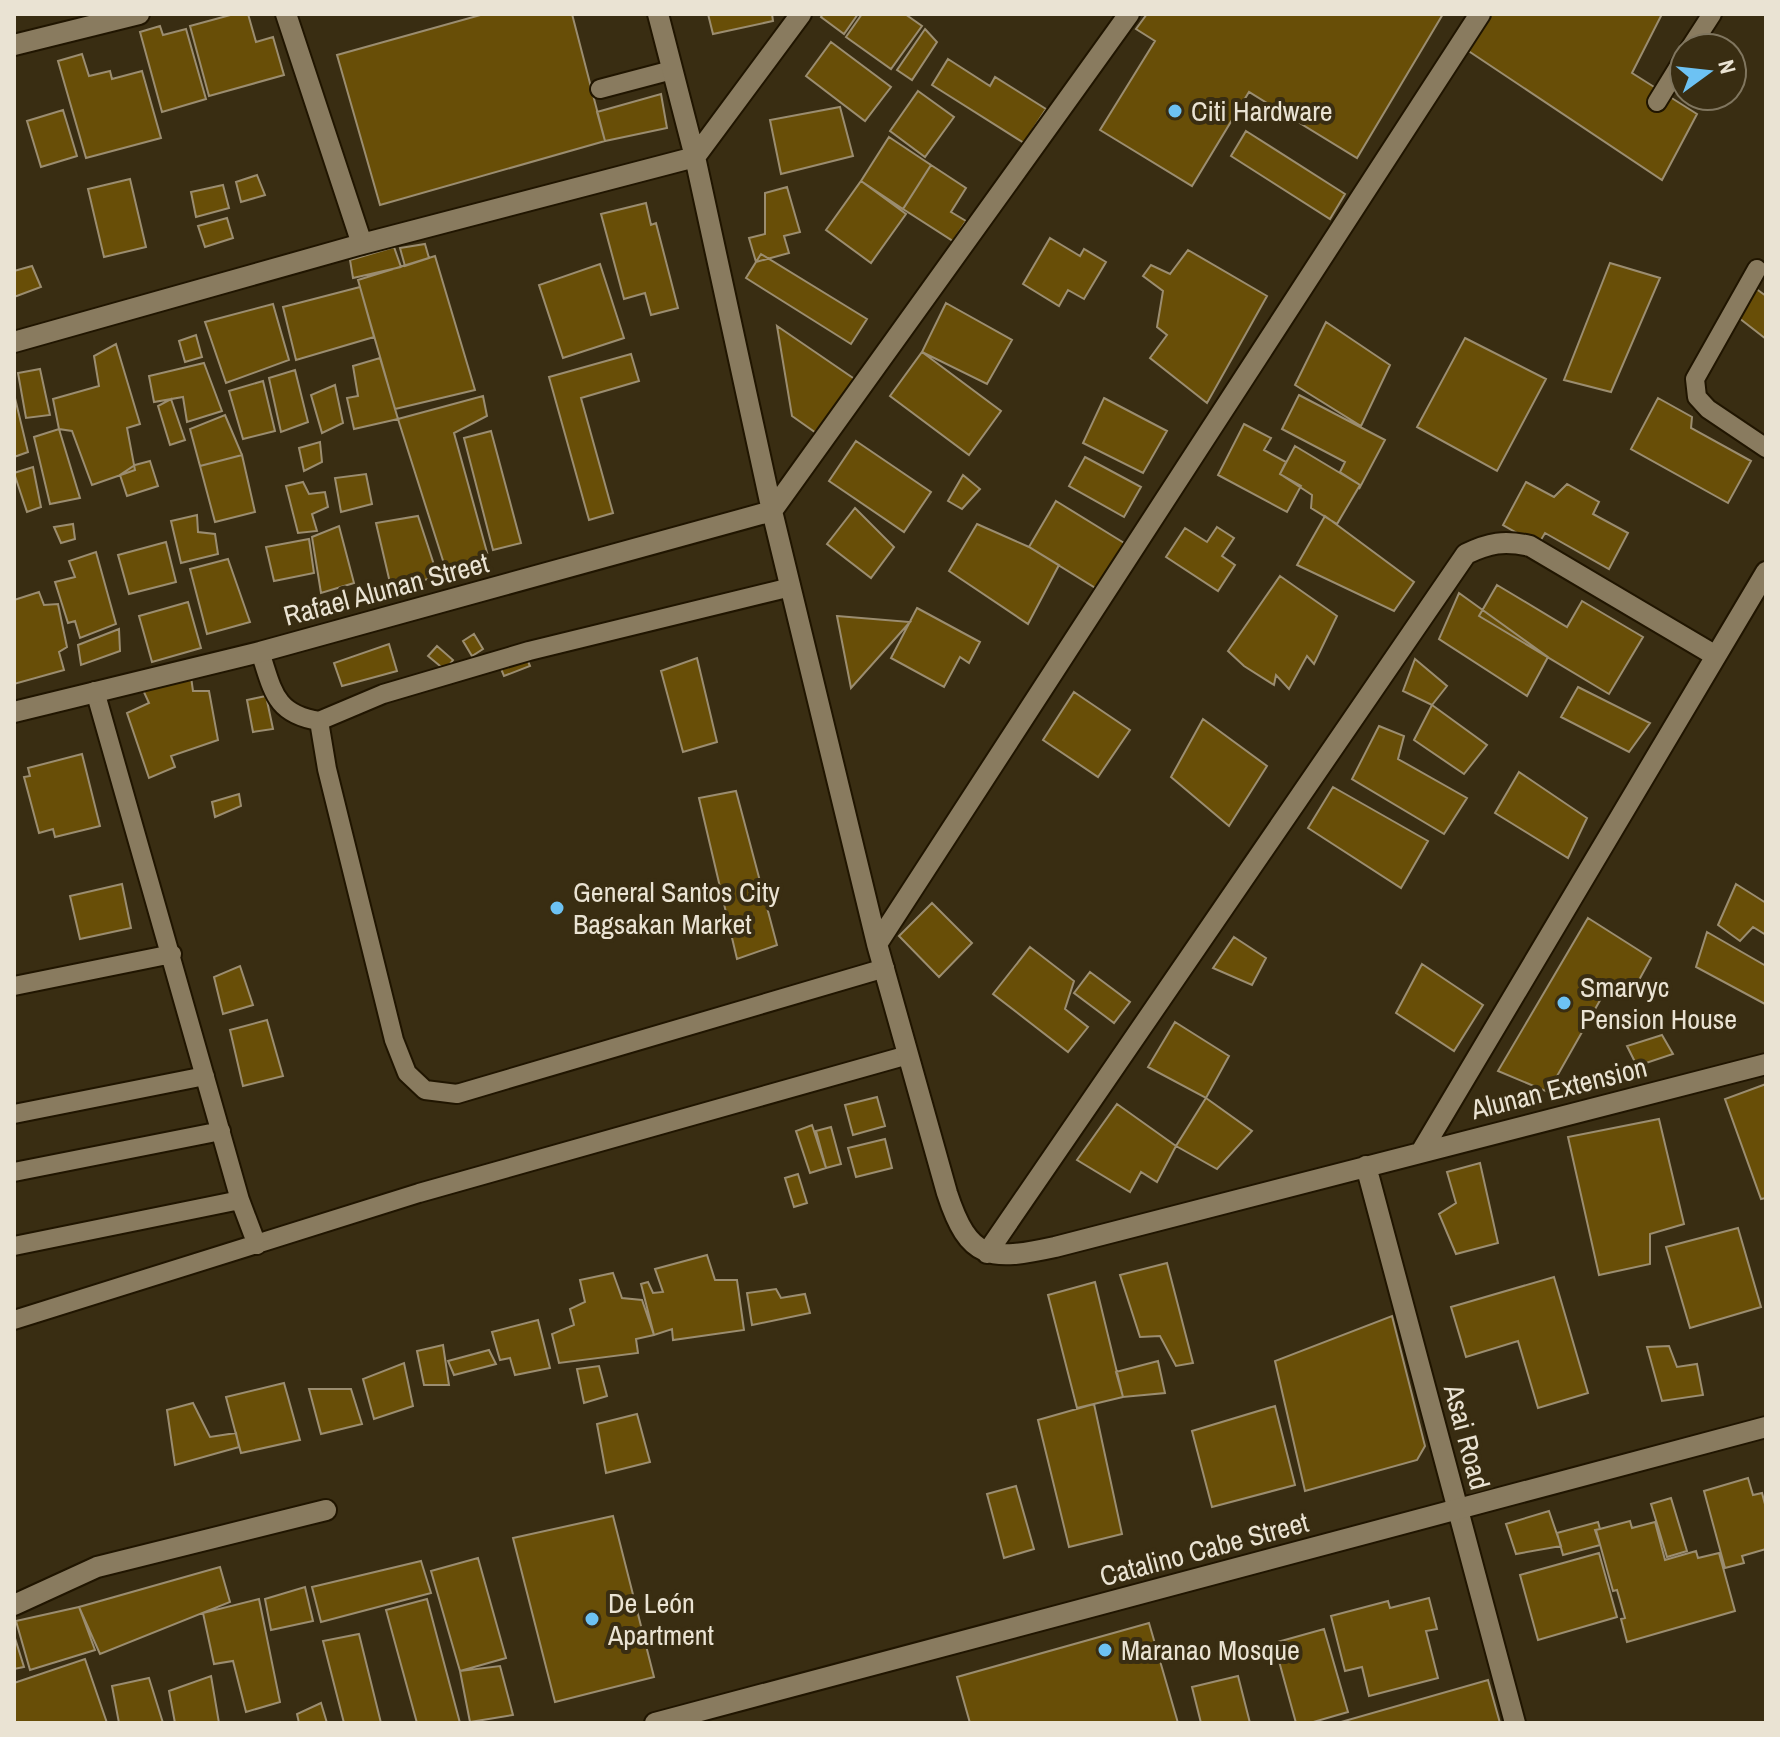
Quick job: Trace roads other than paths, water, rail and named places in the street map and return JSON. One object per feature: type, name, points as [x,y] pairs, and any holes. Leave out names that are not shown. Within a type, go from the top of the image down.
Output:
[{"type":"street","points":[[14,45],[139,14]]},
{"type":"street","points":[[286,14],[362,244]]},
{"type":"street","points":[[658,14],[695,157],[772,511],[877,944],[957,1224],[970,1242],[987,1253],[1466,554],[1489,543],[1507,541],[1530,546],[1716,656]]},
{"type":"street","points":[[14,342],[362,244],[695,157],[801,14]]},
{"type":"street","points":[[772,511],[1129,14]]},
{"type":"street","points":[[877,944],[1480,14]]},
{"type":"street","name":"Rafael Alunan Street","points":[[14,712],[260,652],[772,511]]},
{"type":"street","points":[[1421,1152],[1766,572]]},
{"type":"street","name":"Alunan Extension","points":[[987,1253],[1005,1256],[1055,1247],[1766,1064]]},
{"type":"street","name":"Asai Road","points":[[1366,1166],[1515,1723]]},
{"type":"street","name":"Catalino Cabe Street","points":[[655,1723],[1766,1427]]},
{"type":"street","points":[[14,1605],[97,1567],[326,1510]]},
{"type":"lane","points":[[1700,32],[1712,14]]},
{"type":"lane","points":[[600,89],[672,70]]},
{"type":"lane","points":[[1657,102],[1668,84]]},
{"type":"lane","points":[[1757,269],[1695,379],[1697,397],[1708,409],[1766,448]]},
{"type":"lane","points":[[260,652],[275,697],[286,710],[302,718],[319,721],[383,694],[529,651],[791,587]]},
{"type":"lane","points":[[95,691],[240,1200],[257,1245]]},
{"type":"lane","points":[[319,721],[327,769],[394,1040],[407,1073],[425,1090],[457,1094],[885,968]]},
{"type":"lane","points":[[14,986],[172,954]]},
{"type":"lane","points":[[14,1320],[419,1193],[908,1055]]},
{"type":"lane","points":[[14,1114],[205,1076]]},
{"type":"lane","points":[[14,1172],[221,1131]]},
{"type":"lane","points":[[14,1246],[240,1200]]},
{"type":"place","name":"Citi Hardware","points":[[1175,111]]},
{"type":"place","name":"General Santos City Bagsakan Market","points":[[557,908]]},
{"type":"place","name":"Smarvyc Pension House","points":[[1564,1003]]},
{"type":"place","name":"De León Apartment","points":[[592,1619]]},
{"type":"place","name":"Maranao Mosque","points":[[1105,1650]]}]
